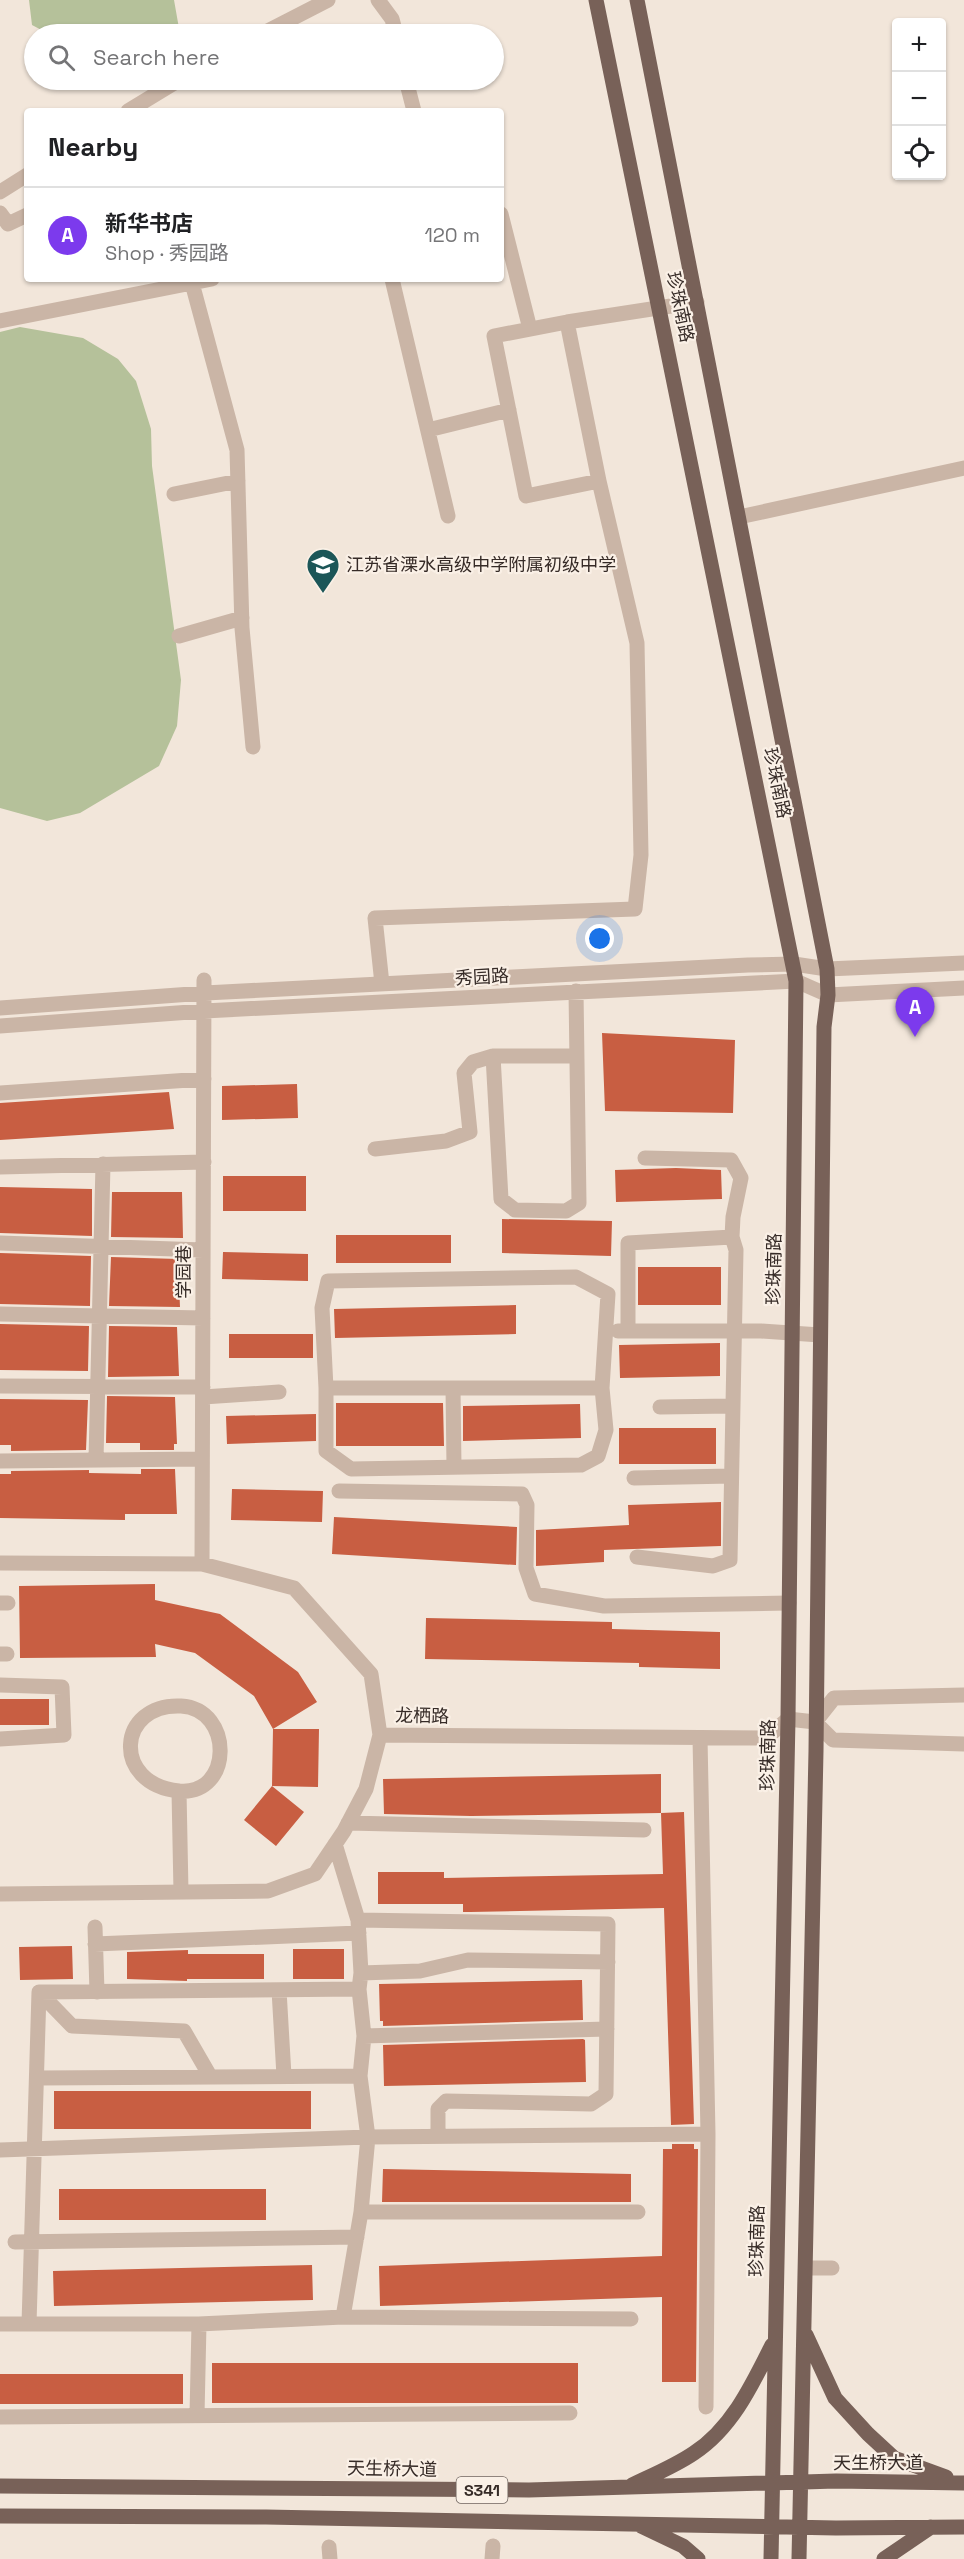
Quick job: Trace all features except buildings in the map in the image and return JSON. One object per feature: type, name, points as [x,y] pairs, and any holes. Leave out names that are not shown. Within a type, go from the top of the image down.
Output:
[{"type":"main road","name":"珍珠南路","points":[[596,0],[795,964],[788,1719],[771,2559]]},
{"type":"main road","name":"珍珠南路","points":[[638,0],[827,969],[828,995],[824,1027],[805,2332],[799,2559]]},
{"type":"main road","points":[[805,2332],[835,2398],[868,2434],[894,2458],[935,2475],[964,2482]]},
{"type":"main road","points":[[628,2487],[695,2452],[720,2429],[746,2398],[775,2340]]},
{"type":"main road","name":"天生桥大道","points":[[0,2486],[529,2490],[801,2482],[964,2482]]},
{"type":"main road","name":"S341","points":[[0,2516],[266,2517],[800,2527],[964,2527]]},
{"type":"main road","points":[[636,2523],[683,2546],[698,2559]]},
{"type":"main road","points":[[884,2559],[932,2527]]},
{"type":"street","points":[[281,24],[328,0]]},
{"type":"street","points":[[378,0],[393,24]]},
{"type":"street","points":[[133,108],[162,90]]},
{"type":"street","points":[[409,90],[413,108]]},
{"type":"street","points":[[0,192],[24,177]]},
{"type":"street","points":[[0,213],[8,224],[24,216]]},
{"type":"street","points":[[504,226],[530,329]]},
{"type":"street","points":[[0,321],[185,282]]},
{"type":"street","points":[[190,282],[237,450],[242,618],[253,747]]},
{"type":"street","points":[[393,282],[448,516]]},
{"type":"street","points":[[599,481],[526,496],[494,336],[567,321],[697,302]]},
{"type":"street","points":[[382,984],[375,918],[635,909],[641,855],[637,644],[599,481],[567,321]]},
{"type":"street","points":[[428,430],[509,410]]},
{"type":"street","points":[[739,517],[964,468]]},
{"type":"street","points":[[174,494],[238,481]]},
{"type":"street","points":[[179,636],[242,618]]},
{"type":"street","name":"秀园路","points":[[0,1008],[205,987],[382,984],[795,964],[827,969],[964,963]]},
{"type":"street","name":"秀园路","points":[[0,1026],[204,1011],[796,981],[828,995],[964,988]]},
{"type":"street","name":"学园巷","points":[[202,1564],[205,987]]},
{"type":"street","points":[[493,1056],[501,1199],[514,1210],[566,1211],[579,1203],[576,991]]},
{"type":"street","points":[[375,1149],[446,1141],[470,1132],[464,1073],[473,1062],[493,1056],[576,1056]]},
{"type":"street","points":[[0,1093],[204,1079]]},
{"type":"street","points":[[637,1557],[713,1566],[730,1560],[736,1250],[732,1237],[741,1178],[731,1160],[645,1158]]},
{"type":"street","points":[[0,1167],[204,1162]]},
{"type":"street","points":[[96,1460],[103,1164]]},
{"type":"street","points":[[628,1330],[628,1243],[732,1237]]},
{"type":"street","points":[[0,1244],[204,1250]]},
{"type":"street","points":[[576,1277],[608,1294],[606,1330],[602,1388],[606,1430],[598,1456],[581,1465],[351,1468],[326,1451],[322,1308],[328,1281],[576,1277]]},
{"type":"street","points":[[0,1314],[203,1318]]},
{"type":"street","points":[[606,1330],[734,1331],[820,1335]]},
{"type":"street","points":[[0,1386],[279,1392]]},
{"type":"street","points":[[326,1388],[602,1388]]},
{"type":"street","points":[[453,1388],[454,1467]]},
{"type":"street","points":[[660,1407],[732,1406]]},
{"type":"street","points":[[0,1461],[202,1460]]},
{"type":"street","points":[[634,1478],[731,1476]]},
{"type":"street","points":[[339,1491],[522,1494],[527,1505],[526,1568],[535,1594],[604,1606],[789,1603]]},
{"type":"street","name":"龙栖路","points":[[0,1563],[202,1564],[294,1588],[371,1674],[380,1735],[766,1738],[788,1719]]},
{"type":"street","points":[[0,1685],[62,1687],[64,1735],[0,1739]]},
{"type":"street","points":[[815,1722],[834,1698],[964,1695]]},
{"type":"street","points":[[169,1707],[191,1708],[199,1711],[213,1724],[219,1734],[220,1742],[220,1760],[213,1776],[200,1788],[191,1792],[179,1791],[164,1789],[140,1773],[132,1763],[133,1733],[143,1717],[169,1707]]},
{"type":"street","points":[[788,1719],[815,1722],[833,1740],[964,1744]]},
{"type":"street","points":[[3,1896],[268,1891],[315,1874],[348,1823],[366,1789],[380,1735]]},
{"type":"street","points":[[700,1738],[708,2134],[706,2407]]},
{"type":"street","points":[[179,1791],[181,1892]]},
{"type":"street","points":[[348,1823],[644,1830]]},
{"type":"street","points":[[335,1844],[358,1927],[361,1973],[359,1989],[364,2036],[360,2076],[368,2137],[361,2212],[343,2317]]},
{"type":"street","points":[[94,1944],[358,1927],[608,1924],[606,2094],[591,2104],[446,2101],[438,2109],[438,2136]]},
{"type":"street","points":[[94,1927],[98,1992]]},
{"type":"street","points":[[361,1973],[420,1971],[468,1960],[608,1962]]},
{"type":"street","points":[[39,1992],[359,1989]]},
{"type":"street","points":[[279,1990],[284,2076]]},
{"type":"street","points":[[39,1992],[72,2026],[184,2031],[210,2076]]},
{"type":"street","points":[[29,2324],[39,1992]]},
{"type":"street","points":[[364,2036],[607,2029]]},
{"type":"street","points":[[38,2078],[360,2076]]},
{"type":"street","points":[[0,2150],[368,2137],[708,2134]]},
{"type":"street","points":[[361,2212],[638,2212]]},
{"type":"street","points":[[15,2242],[357,2237]]},
{"type":"street","points":[[806,2268],[832,2268]]},
{"type":"street","points":[[0,2324],[199,2324],[343,2317],[631,2319]]},
{"type":"street","points":[[197,2415],[199,2324]]},
{"type":"street","points":[[0,2417],[570,2413]]},
{"type":"green space","points":[[29,0],[174,0],[178,24],[32,24]]},
{"type":"green space","points":[[20,327],[83,338],[118,359],[136,381],[151,429],[152,466],[181,680],[177,726],[159,766],[80,813],[47,821],[0,808],[0,332]]},
{"type":"place","name":"江苏省溧水高级中学附属初级中学","points":[[323,594]]},
{"type":"place","name":"新华书店","points":[[915,1037]]}]
